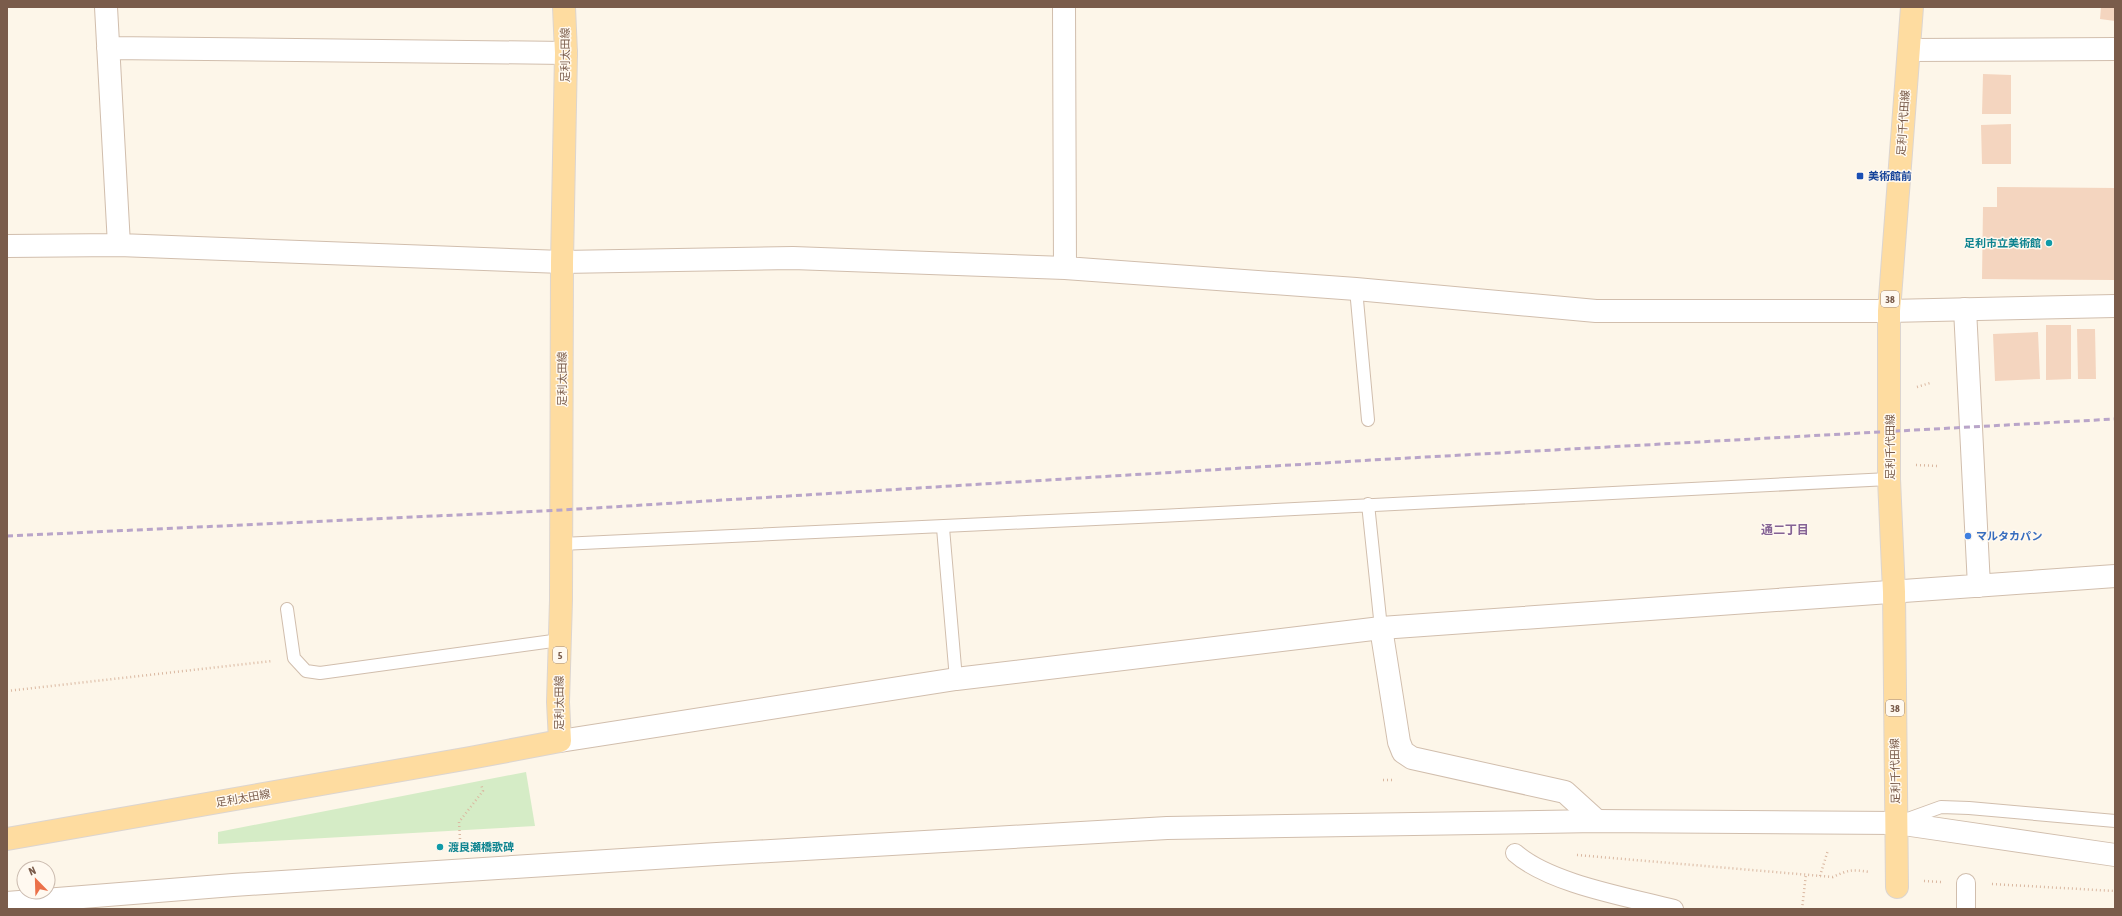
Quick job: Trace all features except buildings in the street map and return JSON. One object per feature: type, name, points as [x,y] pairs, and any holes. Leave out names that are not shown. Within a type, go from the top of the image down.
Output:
[{"type":"main road","name":"足利太田線","points":[[7,839],[463,760],[560,741],[558,702],[560,640],[562,262],[566,53],[564,7]]},
{"type":"main road","name":"足利千代田線","points":[[1897,887],[1894,592],[1889,479],[1889,311],[1912,7]]},
{"type":"street","points":[[106,7],[119,245]]},
{"type":"street","points":[[1064,7],[1066,268]]},
{"type":"street","points":[[108,48],[566,53]]},
{"type":"street","points":[[1909,50],[2115,49]]},
{"type":"street","points":[[7,246],[119,245],[562,262],[793,258],[1066,268],[1356,289],[1596,311],[1889,311],[2115,306]]},
{"type":"street","points":[[1965,309],[1979,586]]},
{"type":"street","points":[[560,741],[956,679],[1381,628],[2115,576]]},
{"type":"street","points":[[1381,628],[1399,742],[1403,752],[1412,758],[1565,792],[1597,821]]},
{"type":"street","points":[[7,904],[233,885],[717,854],[1159,828],[1597,821],[1896,823],[2115,855]]},
{"type":"street","points":[[1515,853],[1538,870],[1558,877],[1674,909]]},
{"type":"street","points":[[1966,883],[1966,909]]},
{"type":"lane","points":[[1356,289],[1368,420]]},
{"type":"lane","points":[[560,544],[943,528],[1368,504],[1889,479]]},
{"type":"lane","points":[[1368,504],[1381,628]]},
{"type":"lane","points":[[943,528],[956,679]]},
{"type":"lane","points":[[287,609],[294,658],[306,671],[320,673],[560,640]]},
{"type":"lane","points":[[1896,823],[1941,807],[2115,821]]},
{"type":"path","points":[[7,691],[294,658]]},
{"type":"path","points":[[460,839],[460,822],[483,791]]},
{"type":"path","points":[[1570,854],[1833,877],[1843,871],[1855,869],[1875,873]]},
{"type":"path","points":[[1820,876],[1827,856]]},
{"type":"path","points":[[1802,909],[1806,874]]},
{"type":"path","points":[[1921,881],[2048,886],[2115,891]]},
{"type":"green space","points":[[526,772],[535,826],[218,844],[218,832]]},
{"type":"railway","points":[[7,536],[562,510],[1372,460],[2115,419]]},
{"type":"place","name":"美術館前","points":[[1860,176]]},
{"type":"place","name":"足利市立美術館","points":[[2049,243]]},
{"type":"place","name":"マルタカパン","points":[[1968,536]]},
{"type":"place","name":"渡良瀬橋歌碑","points":[[440,847]]},
{"type":"district","name":"通二丁目","points":[[1785,530]]}]
